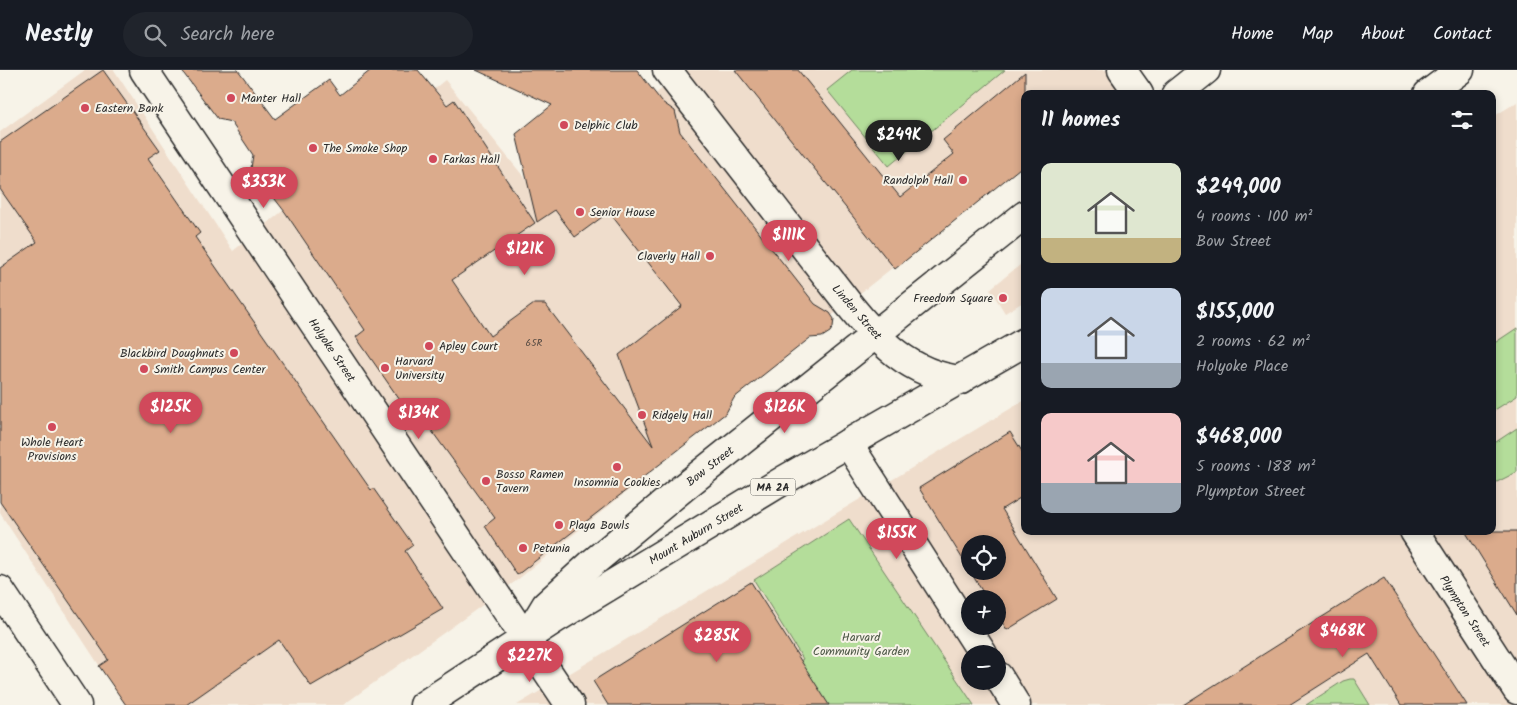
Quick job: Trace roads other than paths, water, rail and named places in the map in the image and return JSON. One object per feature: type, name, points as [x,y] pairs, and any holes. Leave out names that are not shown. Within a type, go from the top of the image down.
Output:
[{"type":"street","name":"Holyoke Street","points":[[144,70],[570,705]]},
{"type":"street","name":"Linden Street","points":[[667,70],[847,302],[875,334],[894,353],[917,368],[939,378],[961,380]]},
{"type":"street","points":[[1122,70],[1136,90]]},
{"type":"street","points":[[1181,90],[1206,70]]},
{"type":"street","points":[[1433,90],[1460,70]]},
{"type":"street","name":"Bow Street","points":[[526,638],[546,605],[590,565],[684,487],[1021,218]]},
{"type":"street","name":"Mount Auburn Street","points":[[424,705],[526,638],[848,443],[1021,344]]},
{"type":"street","points":[[848,443],[977,645]]},
{"type":"street","name":"Plympton Street","points":[[1417,535],[1517,690]]},
{"type":"street","points":[[0,590],[77,705]]},
{"type":"street","points":[[1006,689],[1016,705]]},
{"type":"place","name":"Manter Hall","points":[[231,98]]},
{"type":"place","name":"Eastern Bank","points":[[85,108]]},
{"type":"place","name":"Delphic Club","points":[[564,125]]},
{"type":"place","name":"The Smoke Shop","points":[[313,148]]},
{"type":"place","name":"Farkas Hall","points":[[433,159]]},
{"type":"place","name":"Randolph Hall","points":[[963,180]]},
{"type":"place","name":"Senior House","points":[[580,212]]},
{"type":"place","name":"Claverly Hall","points":[[710,256]]},
{"type":"place","name":"Freedom Square","points":[[1003,298]]},
{"type":"place","name":"Apley Court","points":[[429,346]]},
{"type":"place","name":"Blackbird Doughnuts","points":[[234,353]]},
{"type":"place","name":"Harvard University","points":[[385,368]]},
{"type":"place","name":"Smith Campus Center","points":[[144,369]]},
{"type":"place","name":"Ridgely Hall","points":[[642,415]]},
{"type":"place","name":"Whole Heart Provisions","points":[[52,427]]},
{"type":"place","name":"Insomnia Cookies","points":[[617,467]]},
{"type":"place","name":"Bosso Ramen Tavern","points":[[486,481]]},
{"type":"place","name":"Playa Bowls","points":[[559,525]]},
{"type":"place","name":"Petunia","points":[[523,548]]},
{"type":"park label","name":"Harvard Community Garden","points":[[861,644]]}]
